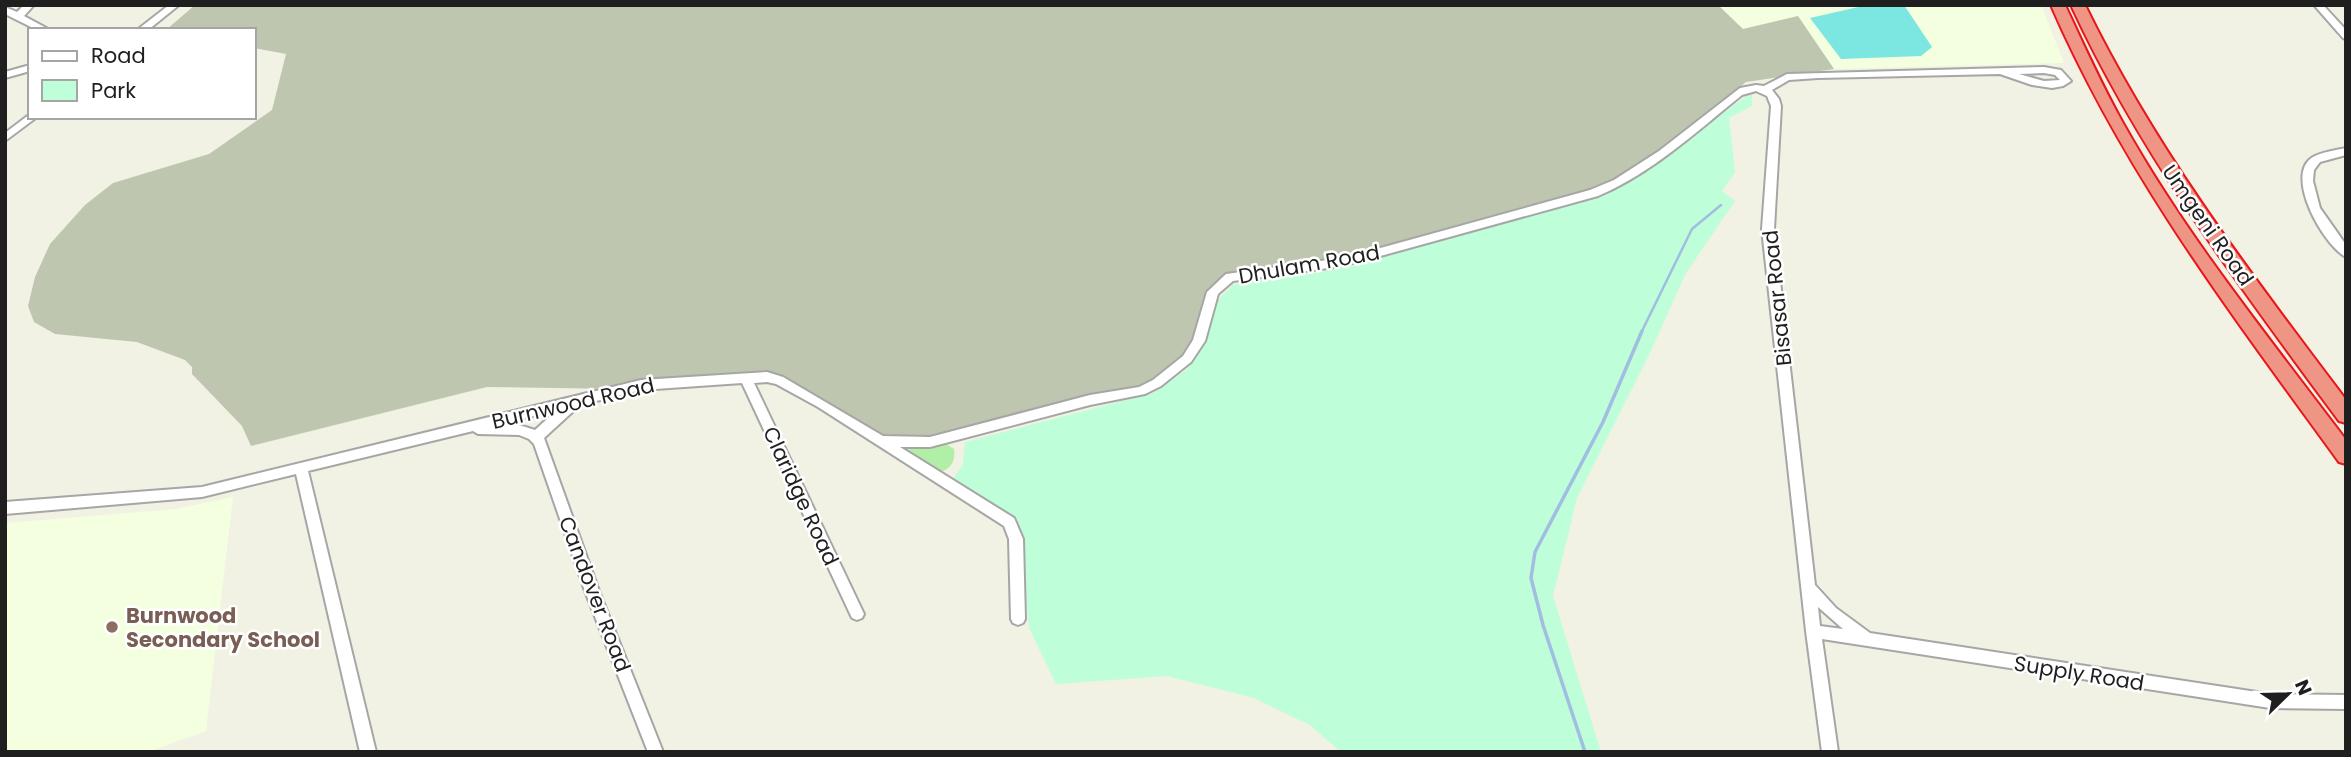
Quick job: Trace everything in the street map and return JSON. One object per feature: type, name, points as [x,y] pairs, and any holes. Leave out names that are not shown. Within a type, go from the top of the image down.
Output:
[{"type":"highway","name":"Umgeni Road","points":[[2058,5],[2093,86],[2147,176],[2346,456]]},
{"type":"highway","name":"Umgeni Road","points":[[2078,5],[2113,78],[2146,135],[2192,205],[2346,415]]},
{"type":"highway","points":[[2088,5],[2146,135]]},
{"type":"street","points":[[17,17],[30,5]]},
{"type":"street","points":[[145,28],[174,5]]},
{"type":"street","points":[[156,28],[185,5]]},
{"type":"street","points":[[2318,5],[2346,36]]},
{"type":"street","points":[[5,10],[41,28]]},
{"type":"street","points":[[5,75],[28,69]]},
{"type":"street","points":[[1765,90],[1780,79],[1796,76],[2053,70],[2064,76],[2066,81],[2061,85],[2046,84],[2004,72]]},
{"type":"street","name":"Dhulam Road","points":[[880,441],[903,444],[930,442],[1090,400],[1141,391],[1157,383],[1187,359],[1199,341],[1213,292],[1230,277],[1353,259],[1594,193],[1634,174],[1745,90],[1755,87],[1765,90]]},
{"type":"street","name":"Bisasar Road","points":[[1765,90],[1772,95],[1776,106],[1768,229],[1813,631],[1830,752]]},
{"type":"street","points":[[5,128],[28,111]]},
{"type":"street","points":[[5,138],[29,119]]},
{"type":"street","points":[[2346,151],[2316,160],[2308,173],[2315,211],[2346,254]]},
{"type":"street","name":"Burnwood Road","points":[[5,508],[174,496],[301,469],[641,385],[745,377],[779,380],[1009,522],[1016,539],[1018,619]]},
{"type":"street","name":"Claridge Road","points":[[745,377],[857,614]]},
{"type":"street","points":[[467,428],[523,431],[536,437],[577,400]]},
{"type":"street","name":"Candover Road","points":[[536,437],[656,752]]},
{"type":"street","points":[[301,469],[368,752]]},
{"type":"street","points":[[1808,587],[1838,619],[1869,640]]},
{"type":"street","name":"Supply Road","points":[[1813,631],[2270,701],[2346,702]]},
{"type":"shaded area","points":[[195,5],[1718,5],[1743,29],[1798,16],[1834,69],[1746,82],[1664,150],[1606,186],[1354,259],[1223,280],[1190,347],[1176,366],[1148,385],[916,442],[881,439],[780,378],[618,389],[487,387],[251,446],[242,426],[192,374],[192,367],[185,360],[137,342],[55,334],[34,322],[28,306],[35,277],[50,244],[85,205],[113,183],[209,154],[272,110],[286,54],[256,48],[256,28],[168,28]]},
{"type":"shaded area","points":[[1718,5],[2041,5],[2064,63],[1834,69],[1798,16],[1743,29]]},
{"type":"shaded area","points":[[1867,5],[1904,5],[1932,47],[1921,56],[1841,59],[1810,18]]},
{"type":"shaded area","name":"Burnwood Secondary School","points":[[233,497],[206,731],[148,752],[5,752],[5,523],[175,509]]},
{"type":"green space","points":[[1748,95],[1752,95],[1752,106],[1729,118],[1735,172],[1722,191],[1735,201],[1686,273],[1649,355],[1577,498],[1553,596],[1601,752],[1341,752],[1310,725],[1251,697],[1167,676],[1056,684],[1029,628],[1019,531],[1012,520],[954,478],[963,464],[965,442],[1153,393],[1186,370],[1202,349],[1212,323],[1216,302],[1233,285],[1256,279],[1322,272],[1593,197],[1624,184]]},
{"type":"green space","points":[[946,444],[954,449],[953,461],[950,467],[939,472],[905,450]]},
{"type":"waterway","points":[[1641,333],[1692,229],[1721,205]]},
{"type":"waterway","points":[[1585,752],[1543,625],[1531,578],[1535,552],[1603,422],[1642,331]]},
{"type":"place","name":"Burnwood Secondary School","points":[[112,627]]}]
